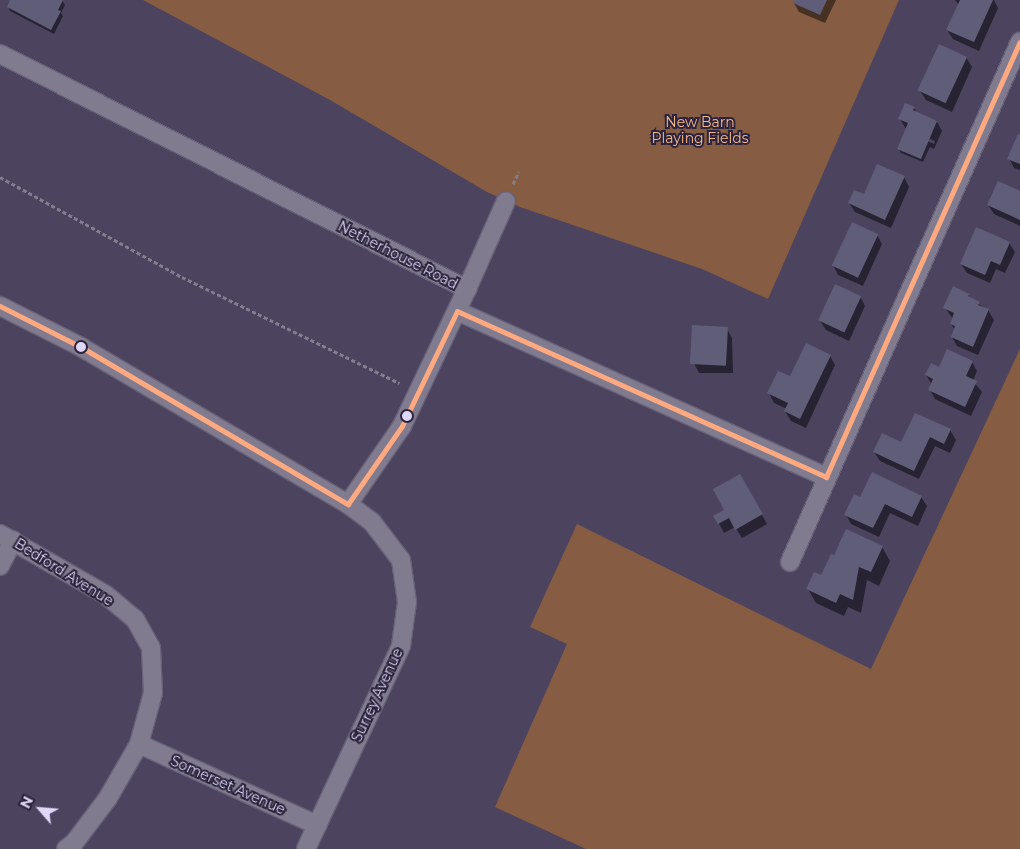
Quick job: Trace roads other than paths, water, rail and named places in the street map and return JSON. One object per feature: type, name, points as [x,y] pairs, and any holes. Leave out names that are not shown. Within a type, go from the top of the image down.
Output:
[{"type":"street","points":[[790,562],[1020,42]]},
{"type":"street","name":"Netherhouse Road","points":[[0,54],[467,290],[457,311],[826,477]]},
{"type":"street","points":[[467,290],[506,201]]},
{"type":"street","name":"Surrey Avenue","points":[[0,306],[81,346],[348,504],[372,522],[401,560],[407,602],[401,646],[306,849]]},
{"type":"street","points":[[348,504],[402,426],[457,311]]},
{"type":"street","points":[[0,566],[7,537]]},
{"type":"street","name":"Bedford Avenue","points":[[7,537],[106,595],[135,619],[151,648],[153,693],[140,744],[108,798],[74,842],[66,849]]},
{"type":"street","name":"Somerset Avenue","points":[[140,744],[317,825]]},
{"type":"park label","name":"New Barn Playing Fields","points":[[700,130]]}]
